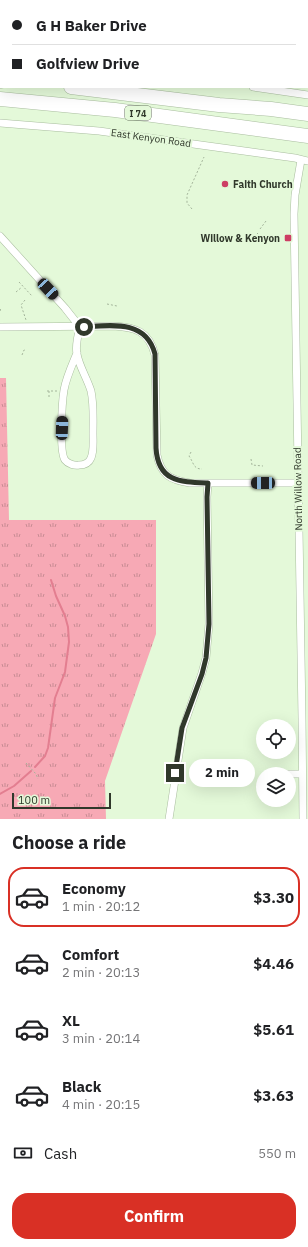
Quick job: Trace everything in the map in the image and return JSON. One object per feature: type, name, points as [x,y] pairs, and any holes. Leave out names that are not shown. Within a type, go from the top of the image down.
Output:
[{"type":"highway","name":"I 74","points":[[80,88],[219,104],[248,111],[308,120]]},
{"type":"highway","name":"I 74","points":[[0,100],[115,110],[308,136]]},
{"type":"highway","points":[[219,104],[308,114]]},
{"type":"highway","points":[[276,132],[308,141]]},
{"type":"street","points":[[266,88],[292,90],[308,94]]},
{"type":"street","name":"East Kenyon Road","points":[[0,123],[114,132],[305,160]]},
{"type":"street","name":"North Willow Road","points":[[303,819],[302,774],[305,730],[298,483],[294,214],[295,195],[305,160]]},
{"type":"street","points":[[0,236],[66,308],[80,326],[77,341],[77,353],[89,385],[93,403],[93,454],[91,459],[84,465],[73,465],[67,462],[63,454],[62,428],[64,392],[67,379],[77,353]]},
{"type":"street","points":[[0,327],[125,326],[140,332],[150,341],[155,354],[156,448],[161,468],[167,475],[177,481],[208,483],[298,483]]},
{"type":"street","points":[[169,819],[182,728],[202,674],[207,651],[209,624],[208,483]]},
{"type":"street","points":[[296,774],[302,774]]},
{"type":"path","points":[[192,209],[187,203],[187,194],[204,157]]},
{"type":"path","points":[[254,190],[260,182]]},
{"type":"path","points":[[260,229],[266,221]]},
{"type":"path","points":[[19,282],[32,296]]},
{"type":"path","points":[[16,292],[23,286]]},
{"type":"path","points":[[25,300],[21,305],[28,326]]},
{"type":"path","points":[[107,304],[117,306]]},
{"type":"path","points":[[0,312],[1,308]]},
{"type":"path","points":[[22,355],[24,350],[26,350]]},
{"type":"path","points":[[49,398],[48,392],[64,392]]},
{"type":"path","points":[[191,452],[189,456],[194,467],[202,469]]},
{"type":"path","points":[[251,458],[252,466],[263,466]]},
{"type":"path","points":[[26,763],[36,774],[38,779]]},
{"type":"green space","points":[[0,378],[6,378],[9,520],[156,520],[156,634],[105,781],[106,819],[0,819]]},
{"type":"waterway","points":[[35,767],[45,756],[48,748],[55,698],[65,672],[69,642],[68,627],[65,616],[51,580]]},
{"type":"waterway","points":[[0,794],[14,786],[31,771]]},
{"type":"place","name":"Faith Church","points":[[225,184]]},
{"type":"place","name":"Willow & Kenyon","points":[[288,238]]},
{"type":"route","points":[[84,327],[125,326],[140,332],[150,341],[155,354],[156,448],[158,462],[162,470],[170,478],[177,481],[208,483],[208,644],[202,674],[182,728],[175,773]]}]
